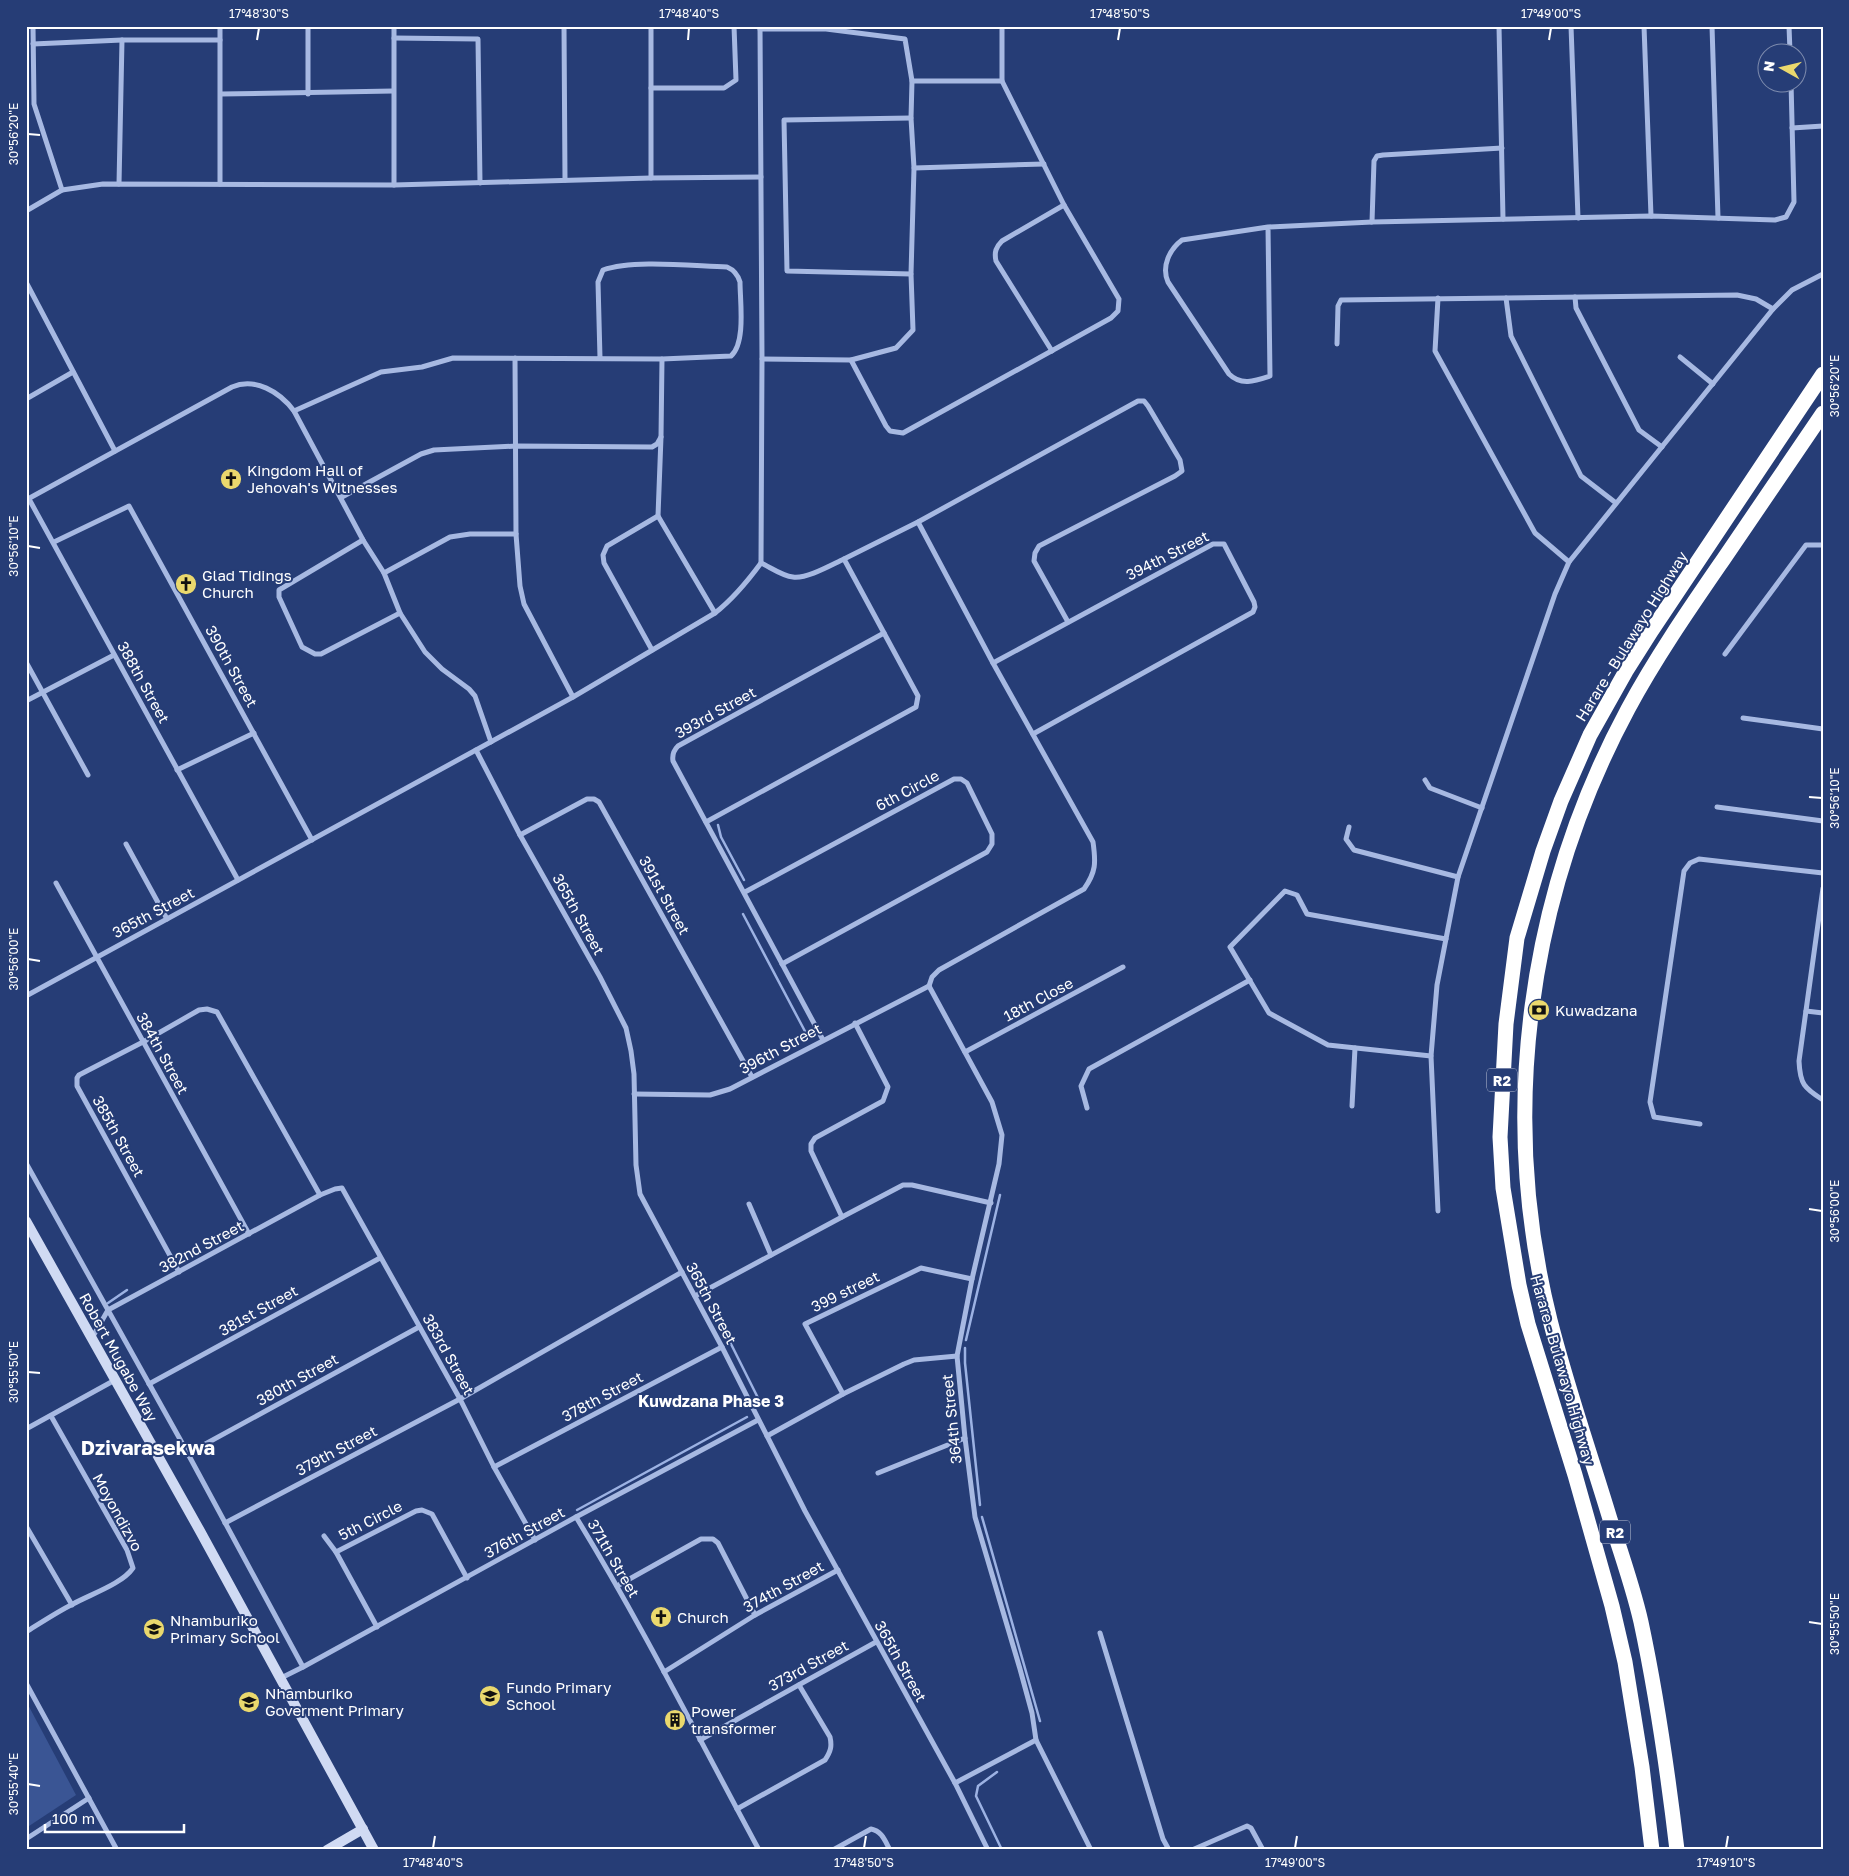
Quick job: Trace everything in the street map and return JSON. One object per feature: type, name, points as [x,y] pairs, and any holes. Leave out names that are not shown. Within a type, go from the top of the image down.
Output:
[{"type":"highway","name":"Harare - Bulawayo Highway","points":[[1652,1850],[1647,1802],[1625,1662],[1616,1621],[1575,1475],[1528,1324],[1511,1246],[1500,1137],[1503,1066],[1510,986],[1518,938],[1542,851],[1561,801],[1590,735],[1652,630],[1823,374]]},
{"type":"highway","name":"Harare - Bulawayo Highway","points":[[1676,1850],[1668,1780],[1640,1621],[1625,1565],[1568,1386],[1549,1317],[1536,1258],[1530,1219],[1525,1139],[1526,1055],[1531,1010],[1543,938],[1559,878],[1576,826],[1610,745],[1629,708],[1673,633],[1823,413]]},
{"type":"street","points":[[33,26],[33,79],[36,112],[62,190]]},
{"type":"street","points":[[220,26],[220,184]]},
{"type":"street","points":[[308,26],[308,94]]},
{"type":"street","points":[[394,26],[394,185]]},
{"type":"street","points":[[564,26],[565,180]]},
{"type":"street","points":[[651,178],[652,26]]},
{"type":"street","points":[[652,88],[724,88],[736,80],[734,26]]},
{"type":"street","points":[[851,360],[886,426],[890,431],[903,433],[1111,318],[1118,312],[1119,300],[1064,205],[1002,82],[1002,26]]},
{"type":"street","points":[[1499,26],[1503,219]]},
{"type":"street","points":[[1571,26],[1578,218]]},
{"type":"street","points":[[1644,26],[1651,216]]},
{"type":"street","points":[[1712,26],[1718,218]]},
{"type":"street","points":[[1789,26],[1790,42]]},
{"type":"street","points":[[762,359],[851,360],[896,348],[913,330],[911,274],[914,168],[911,118],[912,81],[905,38],[826,27],[760,27],[761,563],[788,576],[808,575],[918,522],[1138,401],[1144,402],[1180,460],[1182,471],[1039,546],[1035,553],[1034,561],[1068,622]]},
{"type":"street","points":[[394,38],[478,39],[480,183]]},
{"type":"street","points":[[33,44],[122,40],[220,40]]},
{"type":"street","points":[[120,184],[122,40]]},
{"type":"street","points":[[912,81],[1002,82]]},
{"type":"street","points":[[221,94],[308,94],[393,91]]},
{"type":"street","points":[[1268,227],[1270,376],[1252,383],[1239,380],[1229,374],[1165,276],[1170,253],[1175,245],[1182,240],[1268,227],[1372,222],[1651,216],[1775,220],[1786,217],[1794,202],[1791,92]]},
{"type":"street","points":[[911,118],[784,120],[787,271],[911,274]]},
{"type":"street","points":[[1792,128],[1823,126]]},
{"type":"street","points":[[1372,222],[1374,161],[1377,156],[1502,148]]},
{"type":"street","points":[[914,168],[1044,164]]},
{"type":"street","points":[[26,210],[62,190],[103,184],[394,185],[761,177]]},
{"type":"street","points":[[1052,351],[996,261],[995,254],[996,246],[1002,240],[1064,205]]},
{"type":"street","points":[[294,410],[381,372],[422,367],[453,358],[662,359],[731,356],[735,352],[740,339],[739,277],[727,267],[641,265],[614,266],[603,270],[598,282],[600,358]]},
{"type":"street","points":[[1438,1210],[1431,1056],[1437,985],[1458,877],[1556,594],[1569,562],[1773,309],[1792,290],[1823,274]]},
{"type":"street","points":[[26,282],[115,451]]},
{"type":"street","points":[[26,299],[33,295]]},
{"type":"street","points":[[1337,344],[1338,306],[1342,300],[1737,295],[1756,299],[1773,309]]},
{"type":"street","points":[[1575,297],[1576,308],[1639,430],[1662,447]]},
{"type":"street","points":[[1438,298],[1435,351],[1535,533],[1569,562]]},
{"type":"street","points":[[1506,298],[1511,336],[1581,476],[1616,503]]},
{"type":"street","points":[[1680,357],[1713,384]]},
{"type":"street","points":[[515,358],[516,534],[520,586],[524,604],[573,697]]},
{"type":"street","points":[[662,359],[662,437],[658,516],[714,613]]},
{"type":"street","points":[[26,399],[73,372]]},
{"type":"street","points":[[28,500],[240,384],[247,383],[264,387],[285,399],[294,410],[342,497],[363,540],[384,573],[400,613],[425,652],[442,669],[475,696],[491,742]]},
{"type":"street","points":[[342,497],[421,454],[434,450],[517,446],[652,447],[662,437]]},
{"type":"street","name":"388th Street","points":[[28,500],[54,542],[238,880]]},
{"type":"street","name":"390th Street","points":[[54,542],[129,506],[312,840]]},
{"type":"street","points":[[652,650],[604,563],[603,555],[607,546],[658,516]]},
{"type":"street","points":[[918,522],[993,663],[1093,842],[1095,859],[1094,871],[1084,889],[939,970],[932,977],[928,986]]},
{"type":"street","points":[[384,573],[450,537],[470,534],[516,534]]},
{"type":"street","points":[[363,540],[279,590],[279,596],[302,648],[314,654],[321,654],[400,613]]},
{"type":"street","name":"394th Street","points":[[993,663],[1213,544],[1224,544],[1254,602],[1253,612],[1033,734]]},
{"type":"street","points":[[1725,654],[1806,545],[1823,545]]},
{"type":"street","points":[[706,822],[916,707],[918,696],[844,559]]},
{"type":"street","name":"365th Street","points":[[27,995],[573,697],[714,613],[728,602],[745,584],[761,563]]},
{"type":"street","name":"393rd Street","points":[[823,1040],[673,761],[674,753],[678,746],[884,633]]},
{"type":"street","points":[[26,701],[114,655]]},
{"type":"street","points":[[26,662],[88,775]]},
{"type":"street","points":[[1743,718],[1823,729]]},
{"type":"street","points":[[177,770],[254,732]]},
{"type":"street","name":"365th Street","points":[[476,750],[520,835],[600,977],[626,1028],[632,1051],[636,1165],[640,1194],[722,1347],[805,1511],[956,1784],[988,1850]]},
{"type":"street","name":"6th Circle","points":[[744,892],[954,779],[961,779],[967,783],[992,834],[992,844],[987,852],[782,964]]},
{"type":"street","points":[[1425,780],[1430,788],[1482,808]]},
{"type":"street","name":"391st Street","points":[[520,835],[587,799],[594,799],[599,802],[752,1077]]},
{"type":"street","points":[[1717,807],[1823,821]]},
{"type":"street","points":[[1349,827],[1346,839],[1354,850],[1458,877]]},
{"type":"street","points":[[126,844],[167,919]]},
{"type":"street","points":[[1700,1124],[1654,1118],[1650,1102],[1684,871],[1690,863],[1699,859],[1823,873]]},
{"type":"street","name":"384th Street","points":[[56,883],[249,1234]]},
{"type":"street","points":[[1823,888],[1799,1061],[1799,1074],[1802,1083],[1807,1090],[1823,1100]]},
{"type":"street","points":[[1431,1056],[1328,1045],[1269,1013],[1230,946],[1285,891],[1297,895],[1307,914],[1446,939]]},
{"type":"street","name":"18th Close","points":[[964,1052],[1123,967]]},
{"type":"street","points":[[1086,1108],[1080,1086],[1089,1069],[1250,980]]},
{"type":"street","name":"396th Street","points":[[634,1094],[710,1095],[730,1089],[928,986]]},
{"type":"street","name":"364th Street","points":[[928,986],[992,1102],[1002,1135],[1000,1164],[972,1279],[957,1356],[964,1438],[977,1525],[1020,1669],[1032,1713],[1036,1740],[1091,1850]]},
{"type":"street","points":[[143,1042],[199,1010],[207,1008],[217,1012],[320,1195]]},
{"type":"street","points":[[1806,1010],[1823,1013]]},
{"type":"street","points":[[842,1216],[810,1150],[811,1144],[815,1138],[883,1101],[888,1087],[855,1023]]},
{"type":"street","name":"385th Street","points":[[143,1042],[80,1075],[76,1082],[179,1272]]},
{"type":"street","points":[[1352,1106],[1355,1048]]},
{"type":"street","points":[[26,1163],[303,1667]]},
{"type":"street","points":[[695,1296],[842,1216],[908,1184],[991,1203]]},
{"type":"street","name":"383rd Street","points":[[335,1189],[342,1188],[345,1191],[380,1258],[460,1399],[535,1540]]},
{"type":"street","name":"382nd Street","points":[[108,1310],[320,1195],[335,1189]]},
{"type":"street","points":[[749,1204],[771,1255]]},
{"type":"street","name":"Robert Mugabe Way","points":[[26,1221],[281,1678],[374,1850]]},
{"type":"street","name":"381st Street","points":[[149,1384],[380,1258]]},
{"type":"street","name":"399 street","points":[[843,1394],[804,1324],[920,1268],[972,1279]]},
{"type":"street","name":"379th Street","points":[[225,1523],[460,1399],[682,1272]]},
{"type":"street","points":[[92,1338],[108,1310]]},
{"type":"street","name":"380th Street","points":[[187,1454],[419,1327]]},
{"type":"street","name":"378th Street","points":[[494,1466],[722,1347]]},
{"type":"street","points":[[767,1436],[843,1394],[914,1360],[957,1356]]},
{"type":"street","points":[[26,1429],[115,1380]]},
{"type":"street","name":"Moyondizvo","points":[[51,1416],[127,1550],[133,1568],[128,1575],[120,1580],[72,1605]]},
{"type":"street","name":"376th Street","points":[[281,1678],[758,1420]]},
{"type":"street","points":[[878,1472],[964,1438]]},
{"type":"street","name":"5th Circle","points":[[336,1552],[416,1511],[422,1510],[432,1514],[467,1578]]},
{"type":"street","name":"371th Street","points":[[576,1517],[617,1586],[759,1850]]},
{"type":"street","points":[[26,1526],[72,1605],[26,1632]]},
{"type":"street","name":"5th Circle","points":[[324,1536],[336,1552],[377,1627]]},
{"type":"street","points":[[617,1586],[701,1539],[713,1539],[718,1543],[755,1616]]},
{"type":"street","name":"374th Street","points":[[664,1672],[755,1616],[838,1570]]},
{"type":"street","points":[[1100,1633],[1163,1839],[1169,1850]]},
{"type":"street","name":"373rd Street","points":[[700,1740],[876,1642]]},
{"type":"street","points":[[26,1683],[117,1850]]},
{"type":"street","points":[[737,1809],[826,1760],[830,1752],[830,1737],[799,1685]]},
{"type":"street","points":[[956,1784],[1036,1740]]},
{"type":"street","points":[[26,1839],[89,1798]]},
{"type":"street","points":[[1192,1850],[1247,1826],[1251,1828],[1263,1850]]},
{"type":"street","points":[[326,1850],[362,1829]]},
{"type":"street","points":[[833,1850],[871,1829],[881,1833],[890,1850]]},
{"type":"shaded area","points":[[26,1701],[76,1795],[26,1828]]},
{"type":"waterway","points":[[718,825],[721,837],[744,880]]},
{"type":"waterway","points":[[743,914],[808,1037]]},
{"type":"waterway","points":[[966,1340],[1000,1195]]},
{"type":"waterway","points":[[108,1303],[127,1290]]},
{"type":"waterway","points":[[712,1306],[761,1404]]},
{"type":"waterway","points":[[965,1348],[980,1505]]},
{"type":"waterway","points":[[577,1510],[747,1417]]},
{"type":"waterway","points":[[982,1517],[1040,1721]]},
{"type":"waterway","points":[[997,1772],[978,1786],[976,1796],[1002,1850]]},
{"type":"place","name":"Kingdom Hall of Jehovah's Witnesses","points":[[231,479]]},
{"type":"place","name":"Glad Tidings Church","points":[[186,584]]},
{"type":"place","name":"Kuwadzana","points":[[1539,1010]]},
{"type":"place","name":"Church","points":[[661,1617]]},
{"type":"place","name":"Nhamburiko Primary School","points":[[154,1629]]},
{"type":"place","name":"Fundo Primary School","points":[[490,1696]]},
{"type":"place","name":"Nhamburiko Goverment Primary","points":[[249,1702]]},
{"type":"place","name":"Power transformer","points":[[675,1720]]},
{"type":"district","name":"Kuwdzana Phase 3","points":[[711,1401]]},
{"type":"district","name":"Dzivarasekwa","points":[[148,1447]]}]
